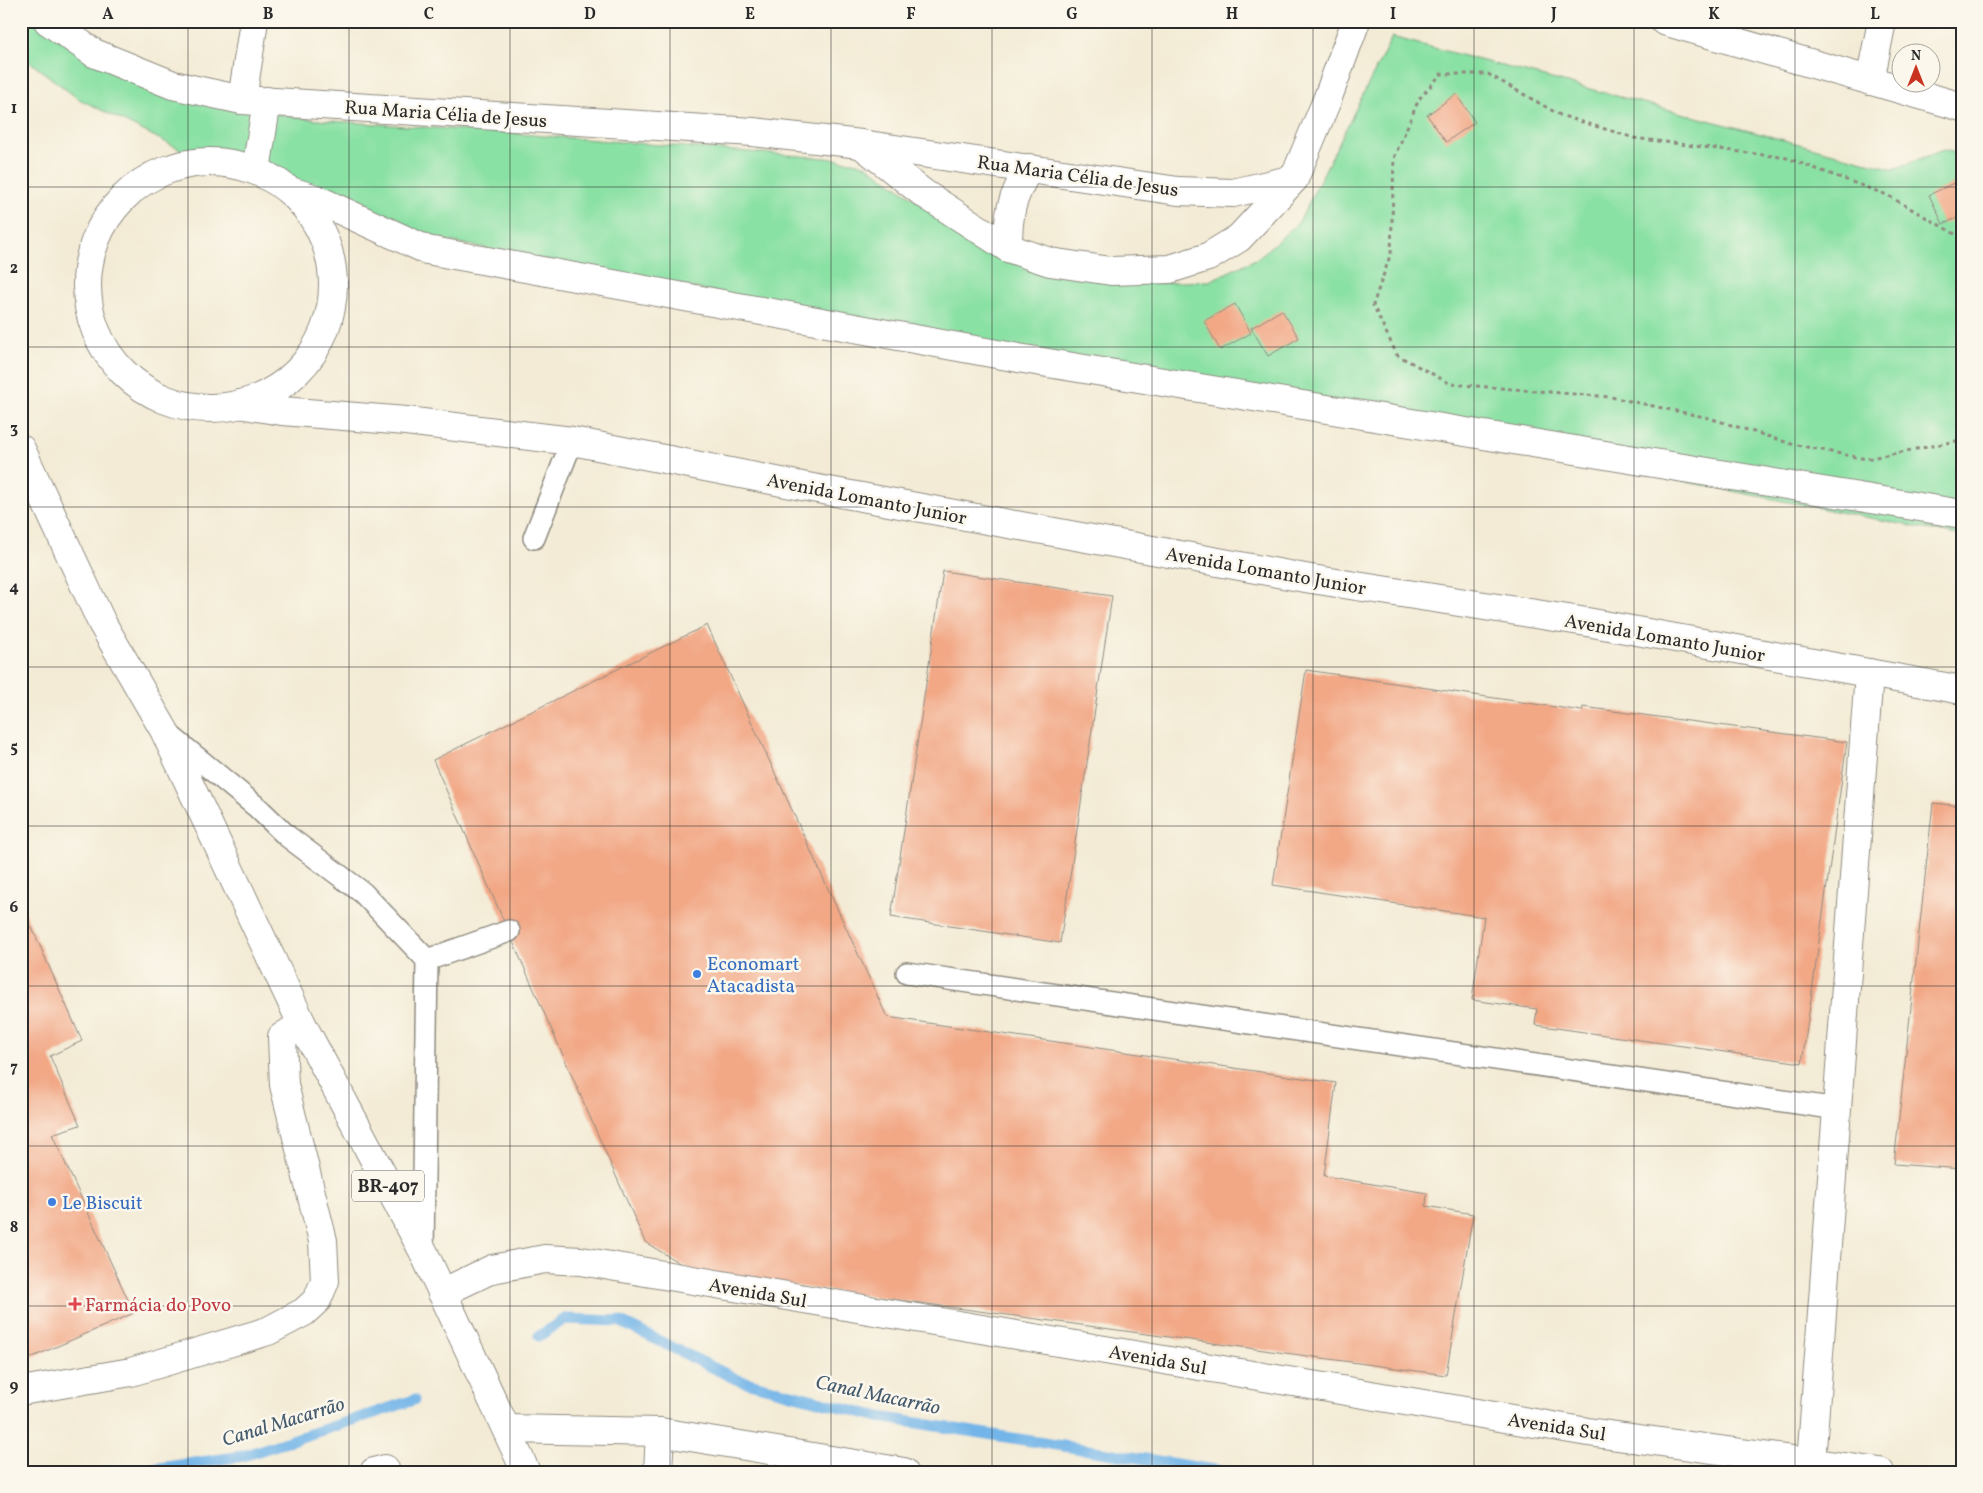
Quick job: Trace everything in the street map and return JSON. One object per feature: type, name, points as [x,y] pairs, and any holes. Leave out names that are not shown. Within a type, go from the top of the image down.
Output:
[{"type":"main road","name":"Rua Maria Célia de Jesus","points":[[48,21],[94,53],[173,85],[254,100],[753,132],[861,144],[1178,191],[1233,193],[1294,179]]},
{"type":"main road","points":[[254,21],[256,170]]},
{"type":"main road","points":[[861,144],[923,193],[1008,248],[1050,262],[1111,270],[1170,269],[1208,257],[1239,238],[1294,179],[1327,100],[1356,21]]},
{"type":"main road","points":[[1664,21],[1962,107]]},
{"type":"main road","points":[[1870,81],[1882,21]]},
{"type":"main road","points":[[290,191],[316,220],[330,256],[333,294],[324,331],[304,364],[275,390],[240,404],[200,408],[163,399],[130,380],[104,350],[89,315],[86,276],[95,239],[114,206],[144,181],[179,165],[218,162],[256,170],[290,191],[316,199],[427,250],[1024,359],[1962,514]]},
{"type":"main road","points":[[1008,248],[1008,218],[1016,190],[1029,168]]},
{"type":"main road","points":[[1246,190],[1262,194],[1266,201],[1263,212]]},
{"type":"main road","name":"Avenida Lomanto Junior","points":[[240,404],[572,441],[827,491],[1305,578],[1587,622],[1962,690]]},
{"type":"main road","points":[[21,450],[102,623],[164,730]]},
{"type":"main road","points":[[1811,1463],[1869,673]]},
{"type":"main road","name":"BR-407","points":[[164,730],[302,1024],[422,1251],[526,1472]]},
{"type":"main road","points":[[21,1391],[131,1372],[268,1331],[304,1312],[317,1300],[325,1282],[322,1241],[284,1085],[282,1037],[302,1024]]},
{"type":"main road","name":"Avenida Sul","points":[[442,1293],[492,1269],[545,1259],[581,1261],[1588,1432],[1880,1472]]},
{"type":"main road","points":[[506,1429],[660,1432],[904,1472]]},
{"type":"main road","points":[[658,1472],[660,1432]]},
{"type":"lane","points":[[534,538],[572,441]]},
{"type":"lane","points":[[164,730],[258,808],[287,836],[363,893],[427,960],[422,1251]]},
{"type":"lane","points":[[427,960],[509,931]]},
{"type":"lane","points":[[907,973],[1838,1108]]},
{"type":"path","points":[[1962,238],[1887,194],[1787,158],[1634,138],[1560,115],[1488,74],[1441,74],[1419,99],[1394,158],[1391,253],[1373,305],[1397,355],[1451,384],[1611,397],[1709,418],[1792,444],[1866,459],[1962,440]]},
{"type":"green space","points":[[21,21],[36,21],[211,105],[317,120],[826,158],[864,164],[975,241],[1126,284],[1209,281],[1258,258],[1299,222],[1392,37],[1894,169],[1943,150],[1962,154],[1962,536],[390,230],[250,184],[77,98],[21,55]]},
{"type":"building","points":[[1456,94],[1475,122],[1446,142],[1427,115]]},
{"type":"building","points":[[1962,179],[1962,216],[1943,224],[1929,195]]},
{"type":"building","points":[[1235,304],[1251,333],[1220,350],[1204,321]]},
{"type":"building","points":[[1282,310],[1299,338],[1268,356],[1251,328]]},
{"type":"building","points":[[943,571],[1112,596],[1060,943],[891,917]]},
{"type":"building","name":"Economart Atacadista","points":[[707,625],[887,1017],[1336,1083],[1324,1176],[1427,1193],[1426,1206],[1473,1214],[1446,1375],[694,1272],[645,1242],[433,760]]},
{"type":"building","points":[[1306,670],[1582,711],[1583,707],[1847,742],[1802,1063],[1535,1025],[1537,1009],[1472,1000],[1484,917],[1273,885]]},
{"type":"building","points":[[1933,803],[1962,806],[1962,1169],[1894,1164]]},
{"type":"building","points":[[21,903],[82,1041],[50,1056],[80,1125],[52,1134],[134,1313],[21,1362]]},
{"type":"waterway","name":"Canal Macarrão","points":[[539,1336],[565,1319],[619,1321],[738,1380],[879,1417],[1227,1472]]},
{"type":"waterway","name":"Canal Macarrão","points":[[131,1472],[243,1456],[414,1400]]},
{"type":"place","name":"Economart Atacadista","points":[[697,974]]},
{"type":"place","name":"Le Biscuit","points":[[52,1202]]},
{"type":"place","name":"Farmácia do Povo","points":[[75,1304]]}]
